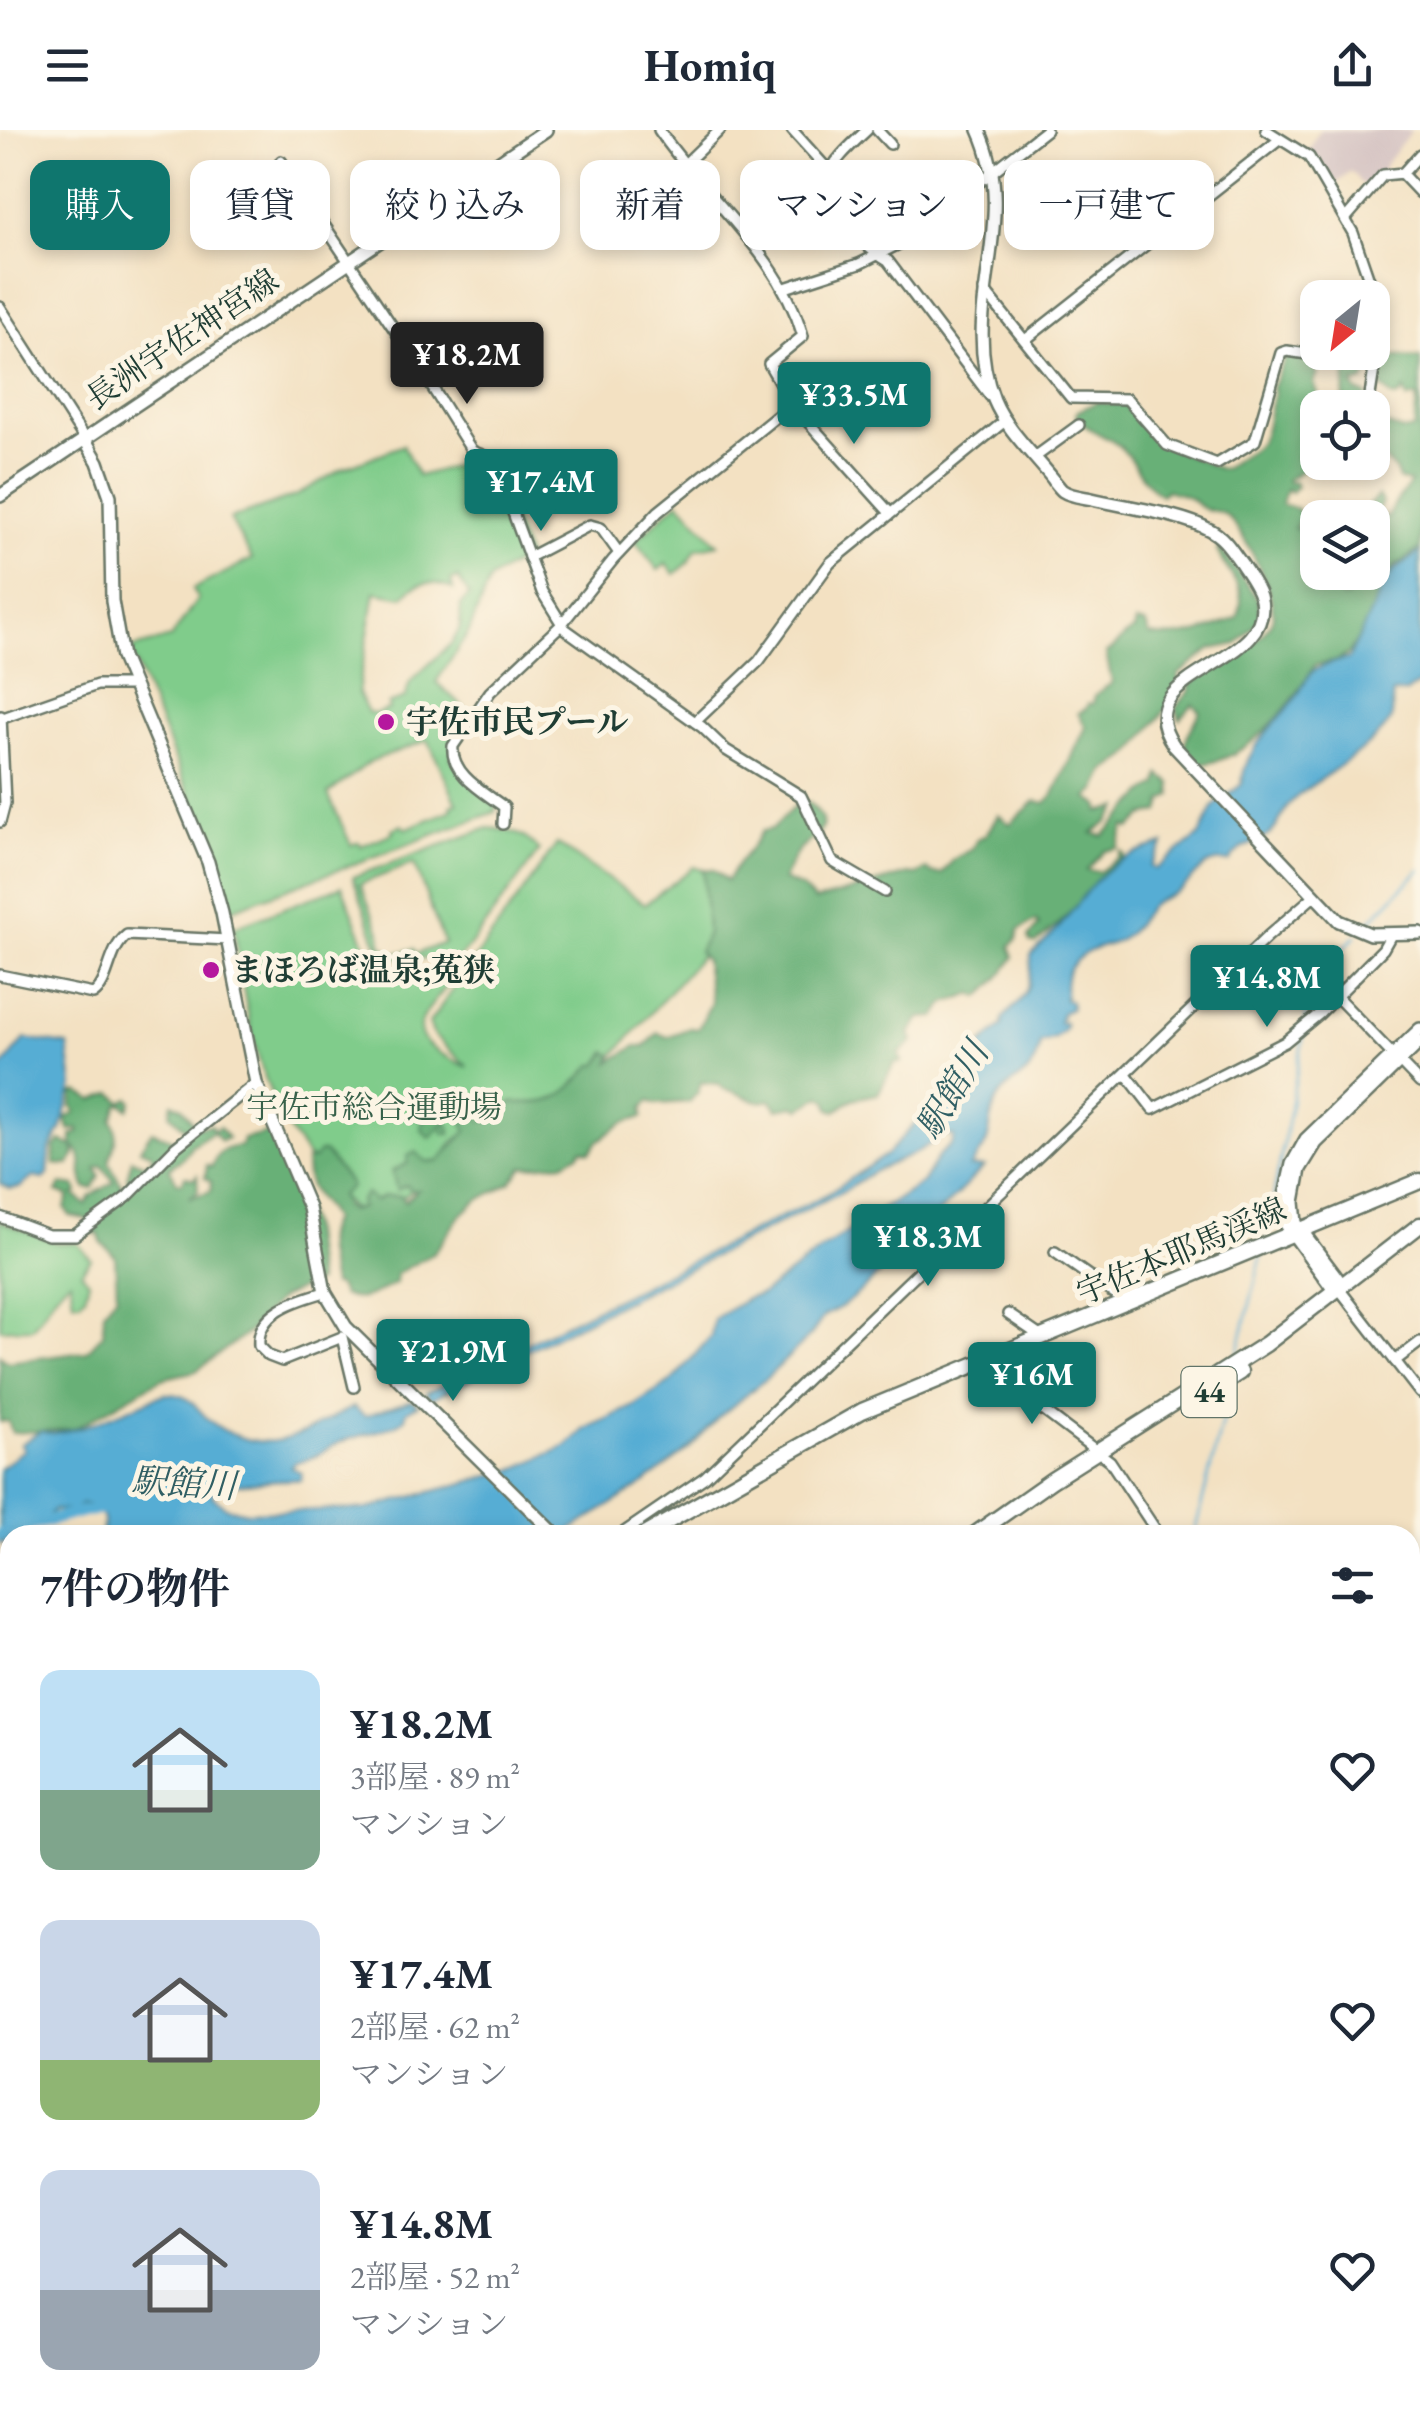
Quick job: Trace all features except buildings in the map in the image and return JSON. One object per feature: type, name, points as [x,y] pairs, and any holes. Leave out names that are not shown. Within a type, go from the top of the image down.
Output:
[{"type":"main road","name":"宇佐本耶馬渓線","points":[[663,1525],[862,1411],[1420,1181]]},
{"type":"main road","name":"44","points":[[990,1525],[1342,1293],[1420,1225]]},
{"type":"main road","name":"44","points":[[1004,1525],[1101,1454],[1249,1366],[1420,1236]]},
{"type":"street","name":"長洲宇佐神宮線","points":[[0,496],[546,130]]},
{"type":"street","points":[[659,130],[680,160]]},
{"type":"street","points":[[689,160],[720,130]]},
{"type":"street","points":[[792,130],[819,160]]},
{"type":"street","points":[[838,160],[868,130]]},
{"type":"street","points":[[878,130],[890,144]]},
{"type":"street","points":[[979,130],[993,169],[995,232],[984,290],[984,355],[994,400]]},
{"type":"street","points":[[785,288],[878,255],[914,234],[1046,130]]},
{"type":"street","points":[[1266,130],[1309,158],[1346,218],[1367,280]]},
{"type":"street","points":[[1025,340],[1278,140]]},
{"type":"street","points":[[1346,218],[1383,175],[1402,174],[1420,154]]},
{"type":"street","points":[[1402,174],[1420,193]]},
{"type":"street","points":[[720,206],[762,253],[785,288],[803,336],[770,364],[792,404],[890,513]]},
{"type":"street","points":[[330,235],[472,451],[487,457],[502,480],[542,592],[561,625],[695,722],[726,750],[801,796],[832,862],[886,892]]},
{"type":"street","points":[[873,250],[888,261],[924,306],[1006,420],[1065,492],[1211,530],[1230,549],[1256,587],[1262,614],[1254,635],[1184,684],[1168,702],[1163,725],[1174,746],[1313,895],[1350,928],[1370,934],[1420,933]]},
{"type":"street","points":[[984,290],[1073,399],[1126,399],[1168,445],[1217,464],[1255,440],[1281,353],[1300,353]]},
{"type":"street","points":[[0,307],[84,438],[109,492],[114,618],[132,686],[208,862],[256,1082],[306,1198],[324,1292],[346,1327],[546,1525]]},
{"type":"street","points":[[502,824],[505,810],[468,780],[452,748],[490,692],[561,625],[658,512],[792,404]]},
{"type":"street","points":[[695,722],[759,662],[825,568],[1006,420]]},
{"type":"street","points":[[1035,456],[1079,425]]},
{"type":"street","points":[[529,558],[590,525],[601,528],[620,553]]},
{"type":"street","points":[[0,822],[6,803],[1,716],[97,685],[132,686]]},
{"type":"street","points":[[634,1525],[704,1477],[1313,895]]},
{"type":"street","points":[[1126,1074],[1151,1108],[1157,1108],[1284,1042],[1385,947],[1392,933]]},
{"type":"street","points":[[0,975],[93,994],[101,989],[111,956],[127,934],[228,940]]},
{"type":"street","points":[[1336,996],[1420,1083]]},
{"type":"street","points":[[1420,1030],[1306,1155],[1294,1202],[1296,1232],[1341,1283],[1342,1293],[1420,1393]]},
{"type":"street","points":[[1396,1059],[1420,1042]]},
{"type":"street","points":[[0,1217],[54,1237],[75,1235],[127,1197],[176,1147],[256,1082]]},
{"type":"street","points":[[1056,1252],[1127,1303]]},
{"type":"street","points":[[324,1292],[274,1313],[264,1324],[260,1346],[269,1356],[282,1361],[342,1337],[354,1387]]},
{"type":"street","points":[[1008,1314],[1043,1338]]},
{"type":"street","points":[[1395,1361],[1420,1342]]},
{"type":"street","points":[[1004,1354],[1040,1408],[1115,1467],[1153,1525]]},
{"type":"street","points":[[690,1508],[704,1477]]},
{"type":"shaded area","points":[[1319,130],[1412,130],[1383,172],[1364,187],[1351,171],[1332,188],[1308,152]]},
{"type":"green space","points":[[1300,353],[1300,370],[1315,370],[1318,374],[1314,383],[1316,390],[1300,390],[1300,472],[1287,480],[1296,487],[1291,492],[1287,488],[1281,504],[1297,509],[1300,516],[1295,528],[1300,528],[1300,590],[1332,590],[1343,598],[1350,595],[1349,590],[1384,590],[1375,614],[1349,653],[1337,661],[1315,665],[1281,713],[1252,741],[1219,760],[1201,764],[1185,745],[1200,711],[1193,704],[1180,719],[1176,708],[1191,689],[1188,686],[1223,661],[1236,660],[1269,626],[1273,610],[1265,581],[1232,521],[1187,497],[1167,490],[1161,495],[1120,447],[1086,426],[1076,415],[1097,402],[1124,405],[1162,444],[1220,469],[1226,468],[1256,447],[1262,438],[1274,395],[1272,388],[1286,357]]},
{"type":"green space","points":[[1390,356],[1420,358],[1420,549],[1390,573],[1390,513],[1410,482],[1399,480],[1390,465],[1390,426],[1402,431],[1414,429],[1417,397],[1407,399],[1404,390],[1393,398],[1390,390],[1382,387],[1381,370],[1390,370]]},
{"type":"green space","points":[[1347,370],[1371,370],[1364,381],[1353,384],[1356,390],[1344,390]]},
{"type":"green space","points":[[403,445],[418,476],[483,459],[496,473],[527,557],[490,579],[469,632],[436,682],[471,714],[451,758],[497,806],[495,812],[230,910],[201,823],[131,652],[171,638],[198,599],[193,589],[252,559],[230,519],[295,496],[342,469]],"holes":[[[458,578],[469,595],[461,605],[460,628],[452,643],[410,682],[405,698],[388,704],[389,709],[368,713],[358,693],[375,592],[403,597],[426,583],[453,589],[451,580]],[[428,740],[457,803],[451,805],[452,810],[405,829],[403,825],[392,829],[393,833],[361,846],[359,842],[351,845],[328,794],[371,761]]]},
{"type":"green space","points":[[679,501],[718,544],[696,549],[675,574],[666,564],[658,570],[635,541]]},
{"type":"green space","points":[[1220,548],[1258,599],[1261,618],[1237,644],[1212,649],[1178,675],[1181,690],[1131,754],[1106,771],[1088,798],[1100,806],[1099,812],[1119,807],[1093,833],[1103,836],[1146,792],[1158,785],[1160,775],[1171,783],[1172,795],[1163,801],[1160,812],[1143,816],[1130,829],[1125,826],[1118,848],[1105,851],[1087,870],[1099,872],[1121,851],[1124,854],[1120,861],[1058,925],[1036,943],[1030,942],[1029,937],[1039,925],[1036,921],[1019,930],[1010,946],[1014,957],[983,994],[979,997],[973,993],[949,1002],[935,1017],[920,1018],[910,1033],[913,1041],[899,1054],[902,1062],[894,1063],[878,1094],[853,1099],[836,1111],[821,1096],[800,1109],[777,1109],[771,1100],[753,1100],[719,1084],[701,1082],[689,1102],[649,1101],[643,1108],[643,1117],[623,1123],[590,1152],[582,1149],[563,1163],[523,1167],[510,1183],[475,1202],[459,1217],[434,1253],[396,1274],[396,1283],[357,1298],[342,1295],[338,1286],[332,1285],[325,1244],[332,1220],[311,1189],[306,1160],[324,1152],[351,1187],[340,1195],[350,1211],[361,1208],[360,1201],[366,1194],[375,1201],[384,1196],[401,1196],[405,1202],[418,1190],[412,1191],[406,1185],[397,1190],[392,1171],[407,1164],[408,1156],[415,1152],[426,1161],[438,1162],[467,1131],[463,1123],[467,1113],[459,1099],[463,1096],[477,1100],[474,1110],[481,1121],[490,1121],[512,1102],[539,1103],[557,1097],[593,1065],[598,1065],[607,1052],[613,1055],[610,1062],[636,1046],[645,1046],[658,1033],[667,1037],[698,1029],[711,1003],[705,960],[699,952],[707,932],[703,869],[714,870],[727,881],[762,831],[772,829],[798,803],[809,803],[818,812],[822,826],[796,855],[783,880],[802,888],[815,901],[927,869],[942,874],[953,860],[986,835],[998,815],[1010,824],[1035,801],[1046,803],[1054,794],[1086,727],[1078,713],[1093,704],[1095,695],[1112,683],[1106,653],[1134,630],[1136,622],[1146,624],[1149,635],[1183,636],[1237,618],[1241,599],[1217,550]]},
{"type":"green space","points":[[488,828],[517,834],[539,851],[457,960],[382,957],[353,877]],"holes":[[[414,863],[444,943],[416,954],[414,949],[394,954],[381,945],[381,934],[360,884]]]},
{"type":"green space","name":"宇佐市総合運動場","points":[[557,844],[645,904],[694,867],[707,872],[714,920],[704,952],[567,1109],[512,1105],[453,1142],[431,1175],[393,1206],[352,1209],[300,1146],[269,1089],[247,1008],[234,927],[342,886],[377,974],[454,972],[455,977],[430,1007],[420,1028],[431,1047],[468,1067],[434,1036],[429,1023]]},
{"type":"green space","points":[[74,1093],[93,1100],[113,1093],[122,1102],[129,1098],[132,1101],[129,1109],[118,1105],[112,1120],[116,1135],[109,1162],[124,1190],[129,1183],[132,1159],[147,1165],[155,1159],[140,1149],[152,1131],[177,1142],[188,1131],[170,1114],[172,1103],[182,1107],[196,1127],[211,1125],[213,1131],[219,1127],[228,1138],[221,1141],[213,1132],[192,1145],[169,1168],[177,1182],[182,1183],[185,1176],[193,1179],[197,1175],[198,1191],[189,1198],[211,1191],[211,1181],[205,1178],[207,1165],[212,1167],[222,1151],[241,1146],[243,1139],[270,1133],[310,1226],[317,1282],[280,1298],[250,1331],[196,1371],[161,1379],[74,1429],[12,1433],[8,1421],[0,1422],[0,1355],[7,1362],[86,1352],[103,1334],[104,1311],[117,1295],[115,1256],[98,1233],[93,1234],[87,1219],[70,1216],[65,1208],[69,1196],[57,1192],[61,1184],[75,1186],[78,1192],[74,1194],[86,1205],[91,1196],[114,1182],[102,1166],[96,1168],[100,1176],[93,1189],[86,1188],[80,1156],[74,1147],[75,1155],[69,1165],[54,1164],[54,1148],[61,1141],[72,1146],[72,1135],[79,1133],[79,1129],[69,1130],[66,1118],[76,1112],[72,1106]]},
{"type":"green space","points":[[418,1094],[433,1098],[435,1108],[448,1107],[445,1123],[450,1134],[443,1133],[442,1125],[430,1138],[421,1129],[424,1117],[414,1118],[409,1105]]},
{"type":"green space","points":[[0,1221],[57,1243],[77,1243],[91,1259],[81,1272],[89,1281],[85,1296],[73,1301],[70,1280],[32,1328],[0,1329]]},
{"type":"water","points":[[1420,552],[1420,683],[1405,693],[1393,693],[1392,716],[1387,726],[1363,749],[1293,800],[1267,836],[1240,850],[1229,862],[1205,866],[1184,887],[1152,904],[1121,939],[1074,962],[1065,984],[1065,1000],[1070,1001],[1071,1008],[1062,1013],[1059,1023],[1065,1023],[1065,1029],[1040,1043],[1027,1073],[997,1100],[987,1141],[970,1167],[984,1167],[867,1286],[824,1316],[811,1335],[768,1377],[645,1483],[579,1525],[103,1525],[101,1514],[82,1504],[73,1511],[55,1510],[38,1525],[0,1525],[0,1468],[24,1450],[21,1444],[41,1431],[52,1433],[83,1426],[165,1394],[186,1398],[209,1420],[232,1434],[266,1442],[296,1436],[354,1407],[365,1416],[412,1400],[418,1405],[397,1424],[342,1441],[295,1462],[291,1467],[302,1473],[301,1480],[230,1485],[213,1490],[212,1496],[226,1507],[247,1512],[367,1509],[512,1470],[567,1446],[585,1429],[632,1407],[672,1381],[711,1336],[714,1319],[762,1294],[923,1182],[954,1136],[941,1134],[919,1151],[853,1186],[431,1399],[426,1393],[829,1193],[887,1154],[945,1091],[953,1076],[1002,1026],[1003,1018],[1026,991],[1031,955],[1096,881],[1117,863],[1164,844],[1151,866],[1156,869],[1200,835],[1214,806],[1242,784],[1254,749],[1312,672],[1349,658],[1381,590],[1390,590],[1390,576]]},
{"type":"water","points":[[25,1039],[68,1045],[73,1086],[61,1130],[50,1149],[48,1175],[43,1179],[33,1177],[21,1187],[10,1189],[0,1183],[0,1070]]},
{"type":"waterway","points":[[1365,926],[1420,870]]},
{"type":"waterway","points":[[1305,1020],[1308,1003],[1326,964],[1356,936]]},
{"type":"waterway","points":[[1266,1237],[1304,1033]]},
{"type":"waterway","points":[[1238,1353],[1262,1254]]},
{"type":"waterway","points":[[1196,1525],[1231,1386]]},
{"type":"waterway","name":"駅館川","points":[[33,1525],[84,1511],[111,1509]]},
{"type":"place","name":"宇佐市民プール","points":[[386,722]]},
{"type":"place","name":"まほろば温泉;菟狭","points":[[211,970]]}]
